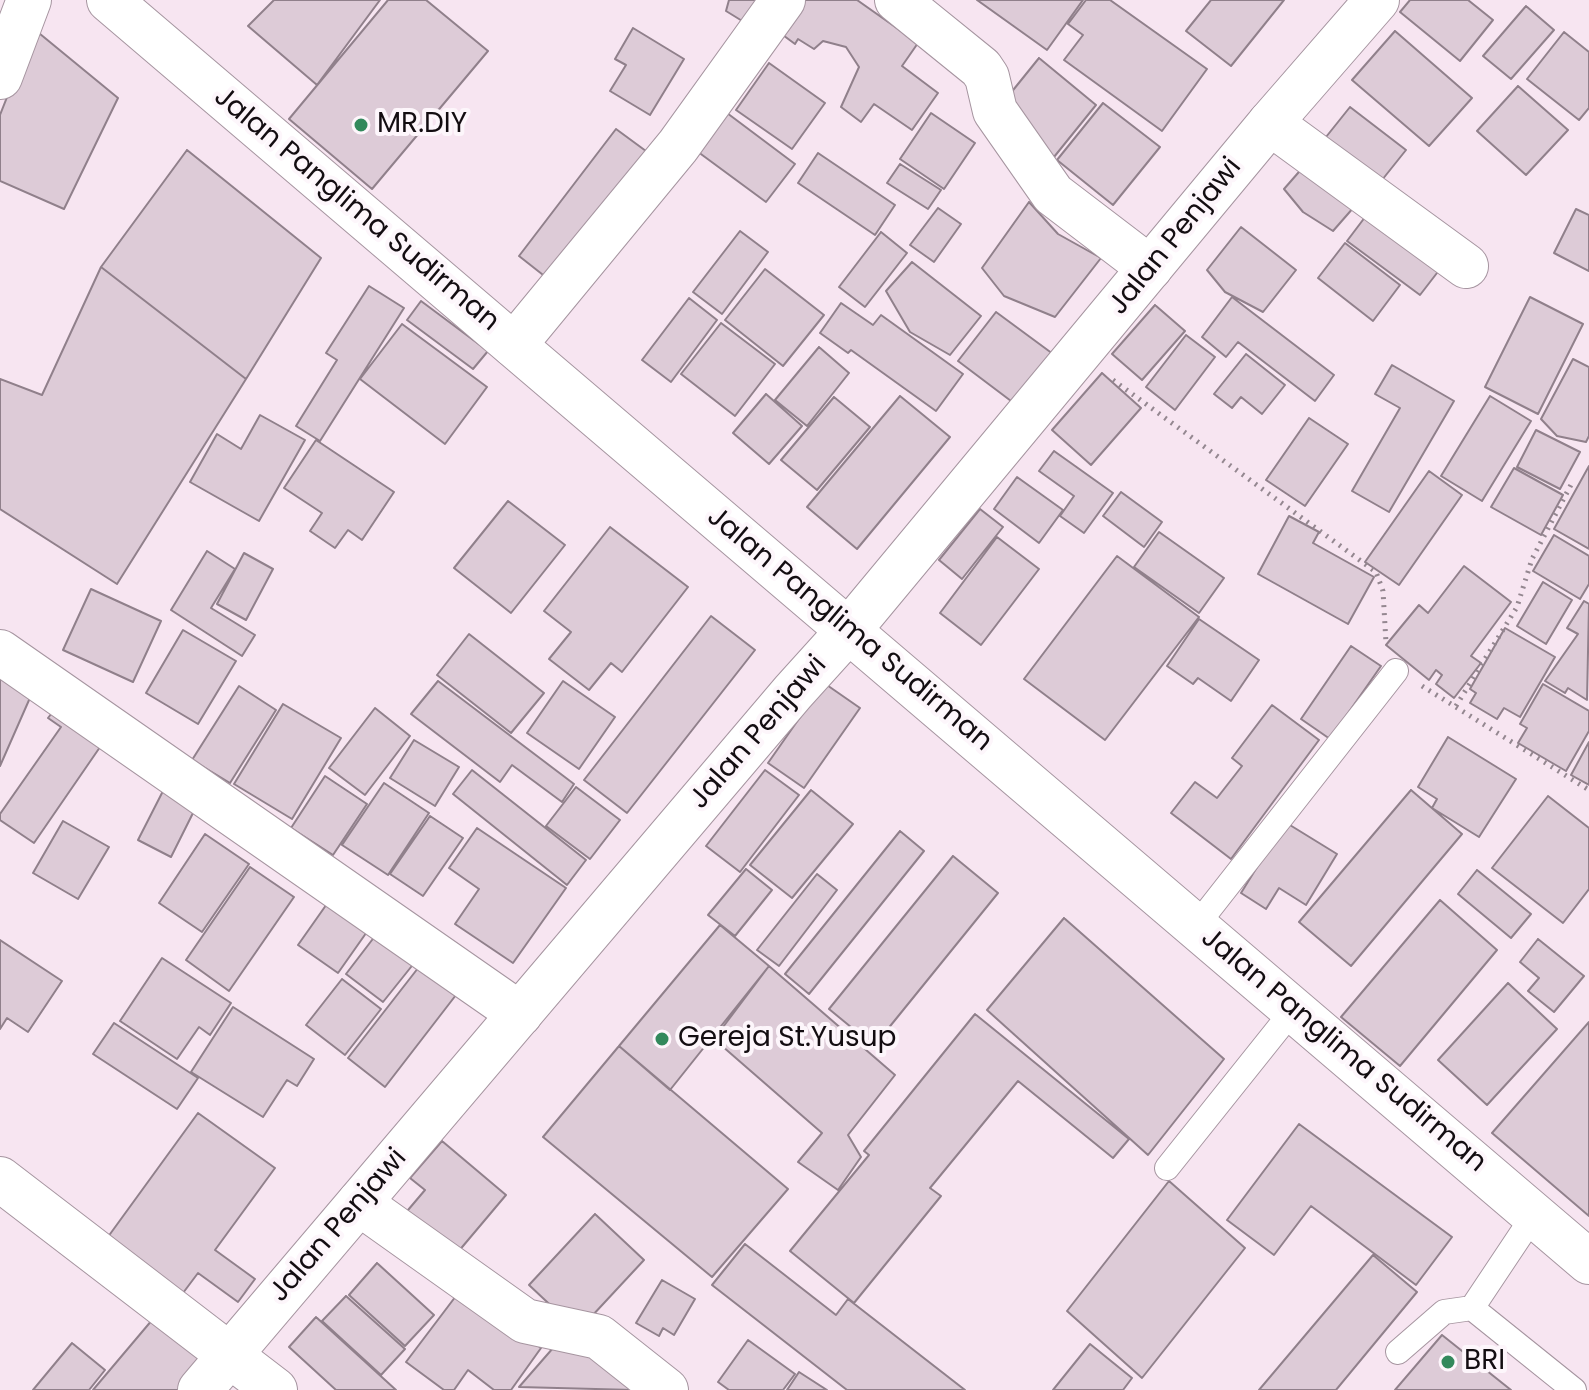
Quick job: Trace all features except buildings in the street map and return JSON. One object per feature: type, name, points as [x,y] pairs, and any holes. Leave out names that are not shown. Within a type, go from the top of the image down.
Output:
[{"type":"street","points":[[0,77],[29,0]]},
{"type":"street","name":"Jalan Panglima Sudirman","points":[[109,0],[1589,1262]]},
{"type":"street","points":[[514,345],[678,146],[783,0]]},
{"type":"street","points":[[897,0],[981,68],[995,111],[1053,194],[1150,268]]},
{"type":"street","name":"Jalan Penjawi","points":[[200,1390],[849,630],[1080,356],[1270,123],[1377,0]]},
{"type":"street","points":[[1270,123],[1466,266]]},
{"type":"street","points":[[0,652],[520,1014]]},
{"type":"street","points":[[0,1179],[275,1390]]},
{"type":"street","points":[[359,1203],[525,1321],[599,1337],[666,1390]]},
{"type":"lane","points":[[1196,926],[1396,671]]},
{"type":"lane","points":[[1167,1168],[1294,1009]]},
{"type":"lane","points":[[1472,1308],[1534,1215]]},
{"type":"lane","points":[[1398,1352],[1444,1312],[1472,1308],[1574,1390]]},
{"type":"path","points":[[1080,356],[1376,572],[1383,591],[1387,659],[1396,671],[1589,790]]},
{"type":"path","points":[[1456,706],[1517,607],[1532,559],[1573,481]]},
{"type":"place","name":"MR.DIY","points":[[361,125]]},
{"type":"place","name":"Gereja St.Yusup","points":[[662,1039]]},
{"type":"place","name":"BRI","points":[[1448,1362]]}]
